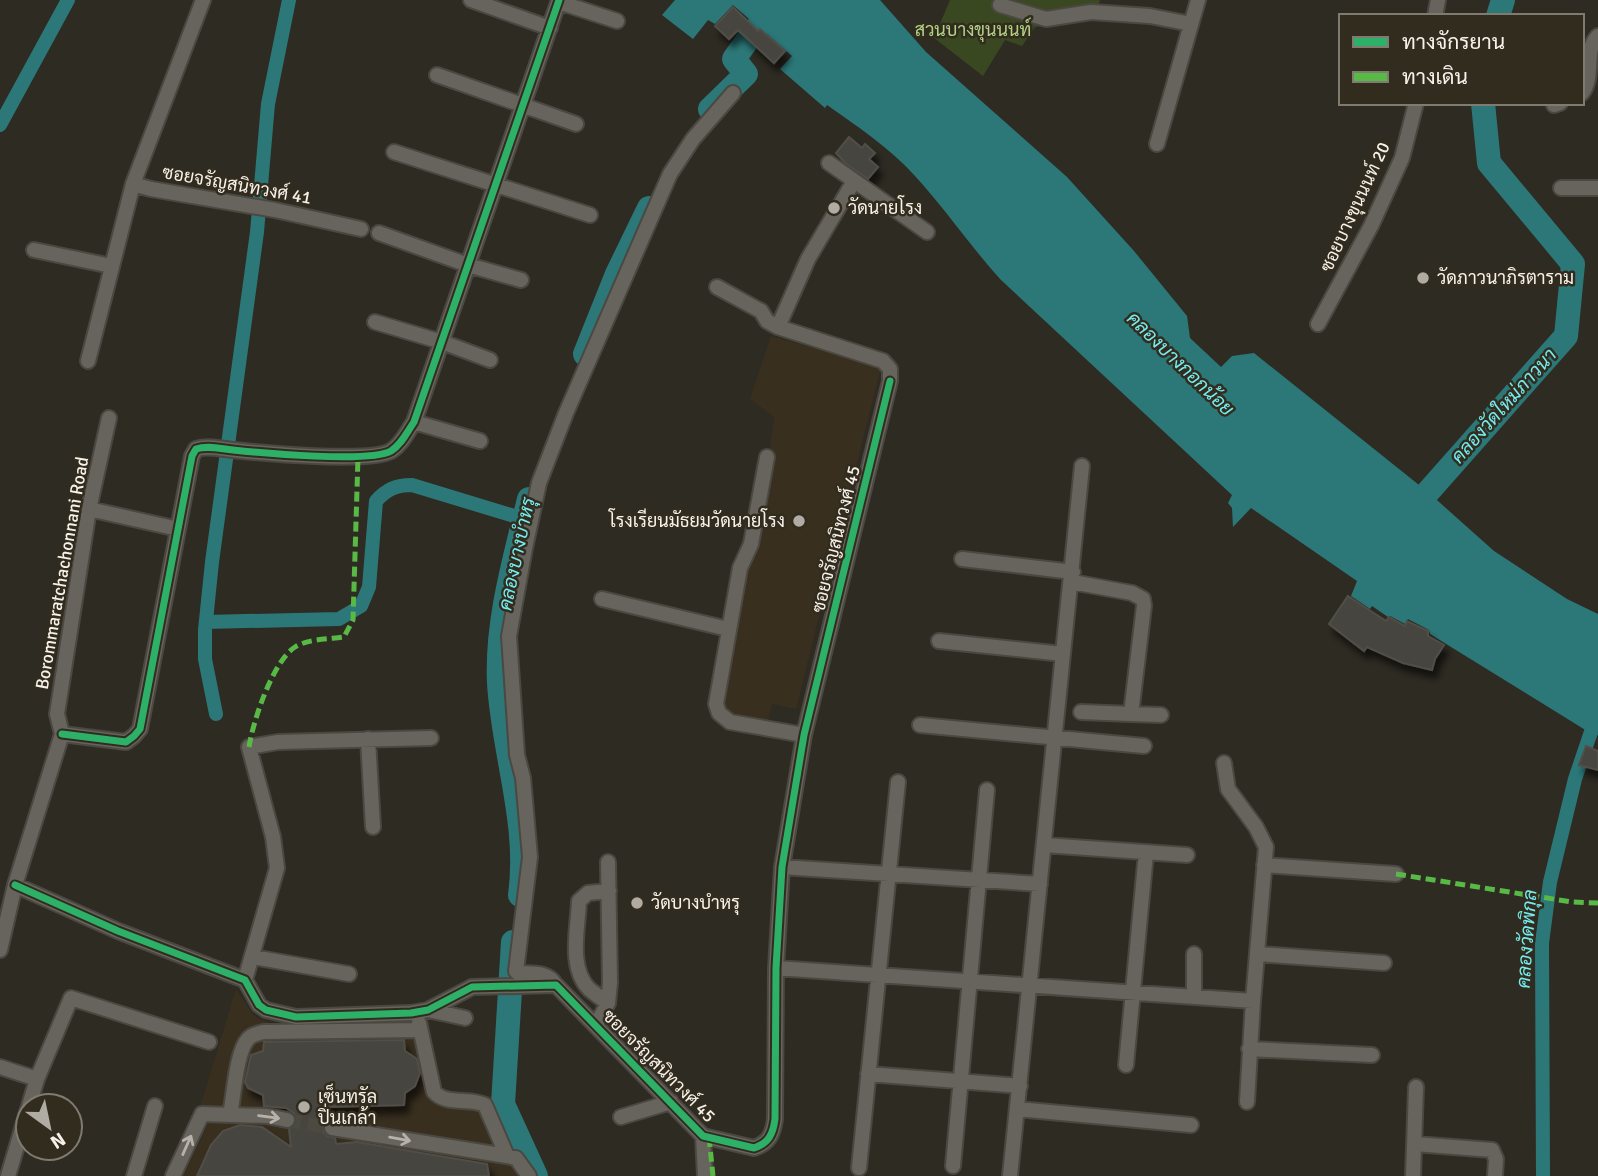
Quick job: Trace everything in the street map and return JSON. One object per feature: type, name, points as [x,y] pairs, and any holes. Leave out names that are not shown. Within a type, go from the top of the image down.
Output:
[{"type":"street","name":"ซอยจรัญสนิทวงศ์ 41","points":[[203,0],[133,184],[151,190],[275,210],[361,229]]},
{"type":"street","points":[[471,0],[550,27]]},
{"type":"street","points":[[1157,144],[1198,0]]},
{"type":"street","points":[[0,950],[15,885],[62,734],[126,742],[139,729],[196,449],[203,446],[358,457],[384,454],[400,444],[414,422],[559,1],[617,21]]},
{"type":"street","points":[[1000,5],[1046,19],[1091,12],[1150,16],[1191,24]]},
{"type":"street","points":[[1584,89],[1589,80],[1591,48],[1598,36]]},
{"type":"street","points":[[437,75],[576,124]]},
{"type":"street","points":[[422,1011],[472,987],[554,985],[551,978],[516,971],[530,857],[523,778],[517,755],[509,636],[525,548],[539,483],[566,413],[670,174],[693,139],[733,93]]},
{"type":"street","name":"ซอยบางขุนนนท์ 20","points":[[1318,324],[1371,226],[1402,158],[1415,105]]},
{"type":"street","points":[[394,152],[590,215]]},
{"type":"street","points":[[829,163],[927,232]]},
{"type":"street","points":[[717,287],[761,311],[766,321],[778,327],[808,259],[854,181]]},
{"type":"street","points":[[88,361],[133,184]]},
{"type":"street","points":[[1561,188],[1598,188]]},
{"type":"street","points":[[379,233],[468,265],[521,280]]},
{"type":"street","points":[[34,250],[111,266]]},
{"type":"street","points":[[375,322],[490,360]]},
{"type":"street","name":"ซอยจรัญสนิทวงศ์ 45","points":[[554,985],[703,1136],[754,1148],[769,1140],[773,1132],[776,968],[782,867],[804,736],[890,381],[890,369],[883,361],[778,327]]},
{"type":"street","name":"Borommaratchachonnani Road","points":[[62,734],[57,713],[89,509],[109,418]]},
{"type":"street","points":[[414,422],[480,441]]},
{"type":"street","points":[[767,457],[751,544],[740,568],[716,704],[723,718],[739,725],[804,736]]},
{"type":"street","points":[[1010,1176],[1082,466]]},
{"type":"street","points":[[89,509],[178,529]]},
{"type":"street","points":[[962,559],[1072,577],[1132,593],[1143,599],[1131,714]]},
{"type":"street","points":[[602,599],[728,629]]},
{"type":"street","points":[[939,641],[1063,654]]},
{"type":"street","points":[[1081,712],[1161,715]]},
{"type":"street","points":[[920,725],[1144,746]]},
{"type":"street","points":[[245,980],[277,868],[273,837],[249,747],[278,742],[431,738]]},
{"type":"street","points":[[368,739],[373,827]]},
{"type":"street","points":[[1224,763],[1228,789],[1263,839],[1266,848],[1252,1001],[1247,1102]]},
{"type":"street","points":[[859,1168],[898,782]]},
{"type":"street","points":[[953,1166],[987,790]]},
{"type":"street","points":[[1044,845],[1187,855]]},
{"type":"street","points":[[1126,1065],[1146,853]]},
{"type":"street","points":[[596,1025],[608,1003],[610,983],[608,862]]},
{"type":"street","points":[[1264,865],[1396,874]]},
{"type":"street","points":[[782,867],[1040,884]]},
{"type":"street","points":[[15,885],[118,931],[245,980],[266,1010],[296,1017],[422,1011],[465,1018]]},
{"type":"street","points":[[608,1003],[590,990],[581,978],[576,954],[579,901],[588,892],[609,891]]},
{"type":"street","points":[[1194,954],[1194,996]]},
{"type":"street","points":[[1258,954],[1384,963]]},
{"type":"street","points":[[253,957],[349,974]]},
{"type":"street","points":[[776,968],[1252,1001]]},
{"type":"street","points":[[33,1092],[71,998],[209,1042]]},
{"type":"street","points":[[422,1011],[420,1030],[434,1092],[444,1099],[478,1101],[485,1105],[507,1156]]},
{"type":"street","points":[[230,1115],[240,1060],[246,1040],[253,1035],[263,1032],[420,1030]]},
{"type":"street","points":[[1250,1049],[1372,1055]]},
{"type":"street","points":[[0,1067],[37,1079]]},
{"type":"street","points":[[868,1074],[1020,1086]]},
{"type":"street","points":[[1413,1176],[1416,1087]]},
{"type":"street","points":[[621,1117],[671,1102]]},
{"type":"street","points":[[134,1176],[155,1107]]},
{"type":"street","points":[[1017,1110],[1191,1125]]},
{"type":"street","points":[[173,1176],[202,1114],[267,1116],[287,1120]]},
{"type":"street","points":[[332,1128],[516,1158],[529,1176]]},
{"type":"street","points":[[703,1136],[705,1176]]},
{"type":"street","points":[[1415,1144],[1492,1150],[1496,1159],[1495,1176]]},
{"type":"street","points":[[8,1176],[14,1155]]},
{"type":"shaded area","name":"โรงเรียนมัธยมวัดนายโรง","points":[[771,336],[881,367],[796,709],[772,704],[767,725],[726,716],[719,706],[769,456],[774,417],[750,399]]},
{"type":"shaded area","points":[[236,989],[254,1016],[279,1027],[430,1022],[428,1089],[493,1096],[529,1176],[184,1176],[208,1123],[211,1110],[200,1107]]},
{"type":"green space","name":"สวนบางขุนนนท์","points":[[950,0],[1100,0],[1094,20],[1035,27],[1022,46],[1005,40],[983,76],[934,38]]},
{"type":"water","name":"คลองบางกอกน้อย","points":[[675,0],[880,0],[926,52],[1067,177],[1134,251],[1187,316],[1190,338],[1221,367],[1232,356],[1254,353],[1429,493],[1494,551],[1567,599],[1598,614],[1598,734],[1592,747],[1583,744],[1587,731],[1430,634],[1429,630],[1408,619],[1405,624],[1388,617],[1351,596],[1357,581],[1251,508],[1233,527],[1232,508],[1228,503],[1232,495],[1001,280],[906,166],[850,121],[827,105],[825,108],[780,69],[792,56],[760,28],[756,32],[745,25],[750,20],[733,5],[715,24],[708,20],[693,39],[662,15]]},
{"type":"building","points":[[733,7],[758,31],[760,29],[785,51],[774,63],[738,30],[729,39],[715,26]]},
{"type":"building","points":[[849,137],[862,148],[865,144],[875,153],[869,159],[878,167],[868,179],[836,153]]},
{"type":"building","points":[[1348,596],[1386,621],[1389,617],[1405,626],[1407,621],[1428,631],[1428,636],[1444,645],[1432,670],[1403,663],[1367,647],[1364,651],[1329,624]]},
{"type":"building","points":[[1586,746],[1598,751],[1598,770],[1579,765]]},
{"type":"building","name":"เซ็นทรัล ปิ่นเกล้า","points":[[404,1040],[405,1051],[417,1059],[420,1073],[415,1086],[405,1093],[404,1105],[328,1107],[330,1119],[324,1123],[323,1132],[335,1138],[336,1144],[357,1142],[487,1164],[489,1176],[197,1176],[211,1145],[223,1131],[240,1125],[262,1127],[291,1147],[289,1129],[296,1123],[294,1113],[286,1108],[264,1106],[263,1095],[248,1088],[245,1082],[251,1055],[263,1051],[264,1042]]},
{"type":"waterway","points":[[0,125],[68,0]]},
{"type":"waterway","points":[[216,714],[205,659],[205,630],[257,232],[268,104],[289,0]]},
{"type":"waterway","name":"คลองบางบำหรุ","points":[[710,109],[746,74],[734,59],[754,31],[783,0]]},
{"type":"waterway","name":"คลองวัดใหม่ภาวนา","points":[[1499,14],[1503,0]]},
{"type":"waterway","name":"คลองวัดใหม่ภาวนา","points":[[1405,518],[1566,336],[1573,264],[1489,163],[1483,105]]},
{"type":"waterway","name":"คลองบางบำหรุ","points":[[585,354],[617,274],[649,208]]},
{"type":"waterway","points":[[206,622],[339,619],[361,606],[369,587],[376,501],[396,487],[412,485],[524,519]]},
{"type":"waterway","name":"คลองบางบำหรุ","points":[[520,895],[522,842],[501,709],[499,660],[503,613],[529,499]]},
{"type":"waterway","name":"คลองวัดพิกุล","points":[[1543,1176],[1542,943],[1550,882],[1575,779],[1598,711]]},
{"type":"waterway","name":"คลองบางบำหรุ","points":[[513,942],[503,1104],[536,1176]]},
{"type":"tunnel","points":[[287,1120],[332,1128]]},
{"type":"marked path","points":[[249,747],[265,692],[287,654],[306,642],[344,637],[353,620],[358,457]]},
{"type":"marked path","points":[[1396,874],[1572,902],[1598,903]]},
{"type":"marked path","points":[[709,1137],[713,1176]]},
{"type":"cycle path","points":[[62,734],[126,742],[140,729],[192,456],[196,449],[210,447],[290,455],[362,456],[391,451],[404,438],[414,422],[559,0]]},
{"type":"cycle path","points":[[15,885],[118,931],[245,980],[259,1005],[266,1010],[296,1017],[411,1013],[428,1010],[472,987],[556,985],[703,1136],[754,1148],[759,1146],[769,1137],[775,1119],[776,968],[782,867],[804,735],[890,381]]},
{"type":"place","name":"วัดนายโรง","points":[[834,208]]},
{"type":"place","name":"วัดภาวนาภิรตาราม","points":[[1423,278]]},
{"type":"place","name":"โรงเรียนมัธยมวัดนายโรง","points":[[799,521]]},
{"type":"place","name":"วัดบางบำหรุ","points":[[637,903]]},
{"type":"place","name":"เซ็นทรัล ปิ่นเกล้า","points":[[304,1107]]}]
